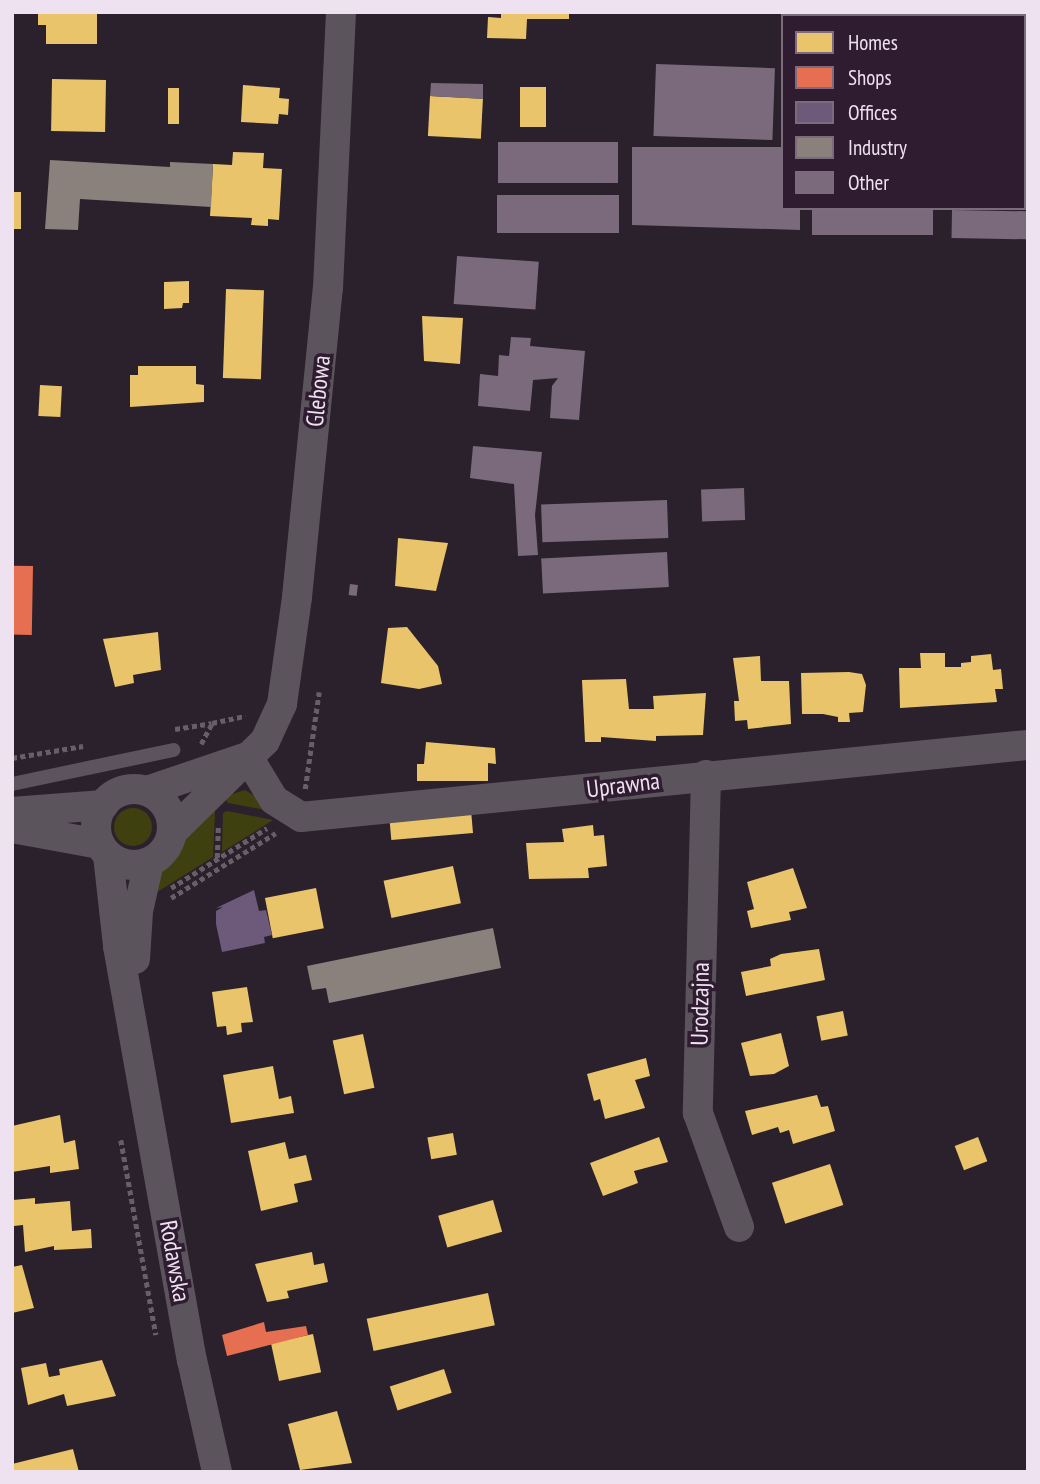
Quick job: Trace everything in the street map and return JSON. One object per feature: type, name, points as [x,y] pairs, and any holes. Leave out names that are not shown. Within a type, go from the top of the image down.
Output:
[{"type":"street","name":"Glebowa","points":[[172,832],[248,757],[276,723],[297,597],[328,288],[341,12]]},
{"type":"street","name":"Uprawna","points":[[301,817],[706,775],[885,761],[1028,744]]},
{"type":"street","points":[[12,812],[104,804],[123,791],[146,791],[248,757],[274,800],[301,817]]},
{"type":"street","name":"Urodzajna","points":[[706,775],[698,1113],[739,1227]]},
{"type":"street","points":[[12,828],[104,849],[128,865],[149,862],[169,845],[172,832],[167,807],[146,791]]},
{"type":"street","points":[[104,804],[96,824],[104,849]]},
{"type":"street","name":"Rodawska","points":[[104,849],[118,946],[139,1050],[192,1360],[217,1472]]},
{"type":"street","name":"Rodawska","points":[[139,1050],[134,944],[149,862]]},
{"type":"lane","points":[[12,784],[173,750]]},
{"type":"path","points":[[198,752],[212,723],[250,715]]},
{"type":"path","points":[[159,895],[276,823],[301,817]]},
{"type":"path","points":[[216,870],[219,818]]},
{"type":"shaded area","points":[[245,790],[256,797],[266,810],[228,803],[223,797]]},
{"type":"shaded area","points":[[210,805],[215,812],[213,857],[154,894],[160,874],[176,857],[186,833]]},
{"type":"shaded area","points":[[133,808],[147,813],[152,827],[147,841],[133,846],[119,841],[114,827],[119,813]]},
{"type":"shaded area","points":[[227,811],[273,820],[222,852],[223,813]]},
{"type":"building: Homes","points":[[38,12],[97,12],[97,44],[46,44],[46,25],[38,25]]},
{"type":"building: Homes","points":[[501,12],[569,12],[569,19],[527,19],[526,39],[487,38],[488,17],[501,18]]},
{"type":"building: Homes","points":[[52,79],[106,80],[105,132],[51,131]]},
{"type":"building: Homes","points":[[243,85],[280,88],[279,98],[289,99],[288,115],[279,114],[278,124],[241,122]]},
{"type":"building: Homes","points":[[520,87],[546,87],[546,127],[520,127]]},
{"type":"building: Homes","points":[[168,88],[179,88],[179,124],[168,124]]},
{"type":"building: Homes","points":[[430,96],[483,99],[481,139],[428,136]]},
{"type":"building: Homes","points":[[233,152],[264,153],[263,168],[282,169],[279,220],[268,219],[268,226],[251,225],[252,218],[210,216],[213,164],[232,165]]},
{"type":"building: Homes","points":[[12,192],[21,192],[21,229],[12,229]]},
{"type":"building: Homes","points":[[189,281],[189,303],[183,303],[182,308],[164,309],[164,282]]},
{"type":"building: Homes","points":[[226,289],[264,290],[261,379],[223,378]]},
{"type":"building: Homes","points":[[422,316],[463,318],[460,364],[424,361]]},
{"type":"building: Homes","points":[[138,366],[196,366],[196,384],[204,385],[204,402],[130,407],[130,375],[138,375]]},
{"type":"building: Homes","points":[[40,385],[62,386],[60,417],[38,416]]},
{"type":"building: Homes","points":[[398,538],[448,543],[436,591],[395,586]]},
{"type":"building: Homes","points":[[407,627],[438,666],[442,684],[419,689],[381,683],[388,628]]},
{"type":"building: Homes","points":[[158,632],[161,670],[133,675],[134,683],[115,687],[103,639]]},
{"type":"building: Homes","points":[[920,653],[945,653],[945,667],[961,667],[961,663],[971,662],[971,656],[991,654],[993,670],[1001,669],[1003,689],[995,689],[997,702],[900,708],[899,668],[921,668]]},
{"type":"building: Homes","points":[[760,656],[761,681],[789,681],[791,724],[748,729],[747,720],[735,721],[734,701],[739,701],[733,658]]},
{"type":"building: Homes","points":[[801,673],[862,674],[866,685],[863,712],[849,713],[850,722],[838,722],[838,717],[823,714],[802,714]]},
{"type":"building: Homes","points":[[626,679],[629,709],[654,709],[653,696],[706,693],[703,735],[656,736],[656,741],[601,737],[601,742],[585,742],[582,680]]},
{"type":"building: Homes","points":[[426,742],[495,748],[496,764],[488,763],[488,781],[417,781],[417,764],[424,764]]},
{"type":"building: Homes","points":[[471,810],[473,833],[391,840],[389,817]]},
{"type":"building: Homes","points":[[593,825],[594,836],[604,835],[607,866],[588,868],[589,878],[529,879],[526,843],[564,842],[562,829]]},
{"type":"building: Homes","points":[[453,866],[461,903],[391,918],[384,881]]},
{"type":"building: Homes","points":[[793,868],[807,908],[789,912],[791,920],[751,928],[747,911],[754,909],[747,882]]},
{"type":"building: Homes","points":[[316,888],[324,928],[273,938],[265,898]]},
{"type":"building: Homes","points":[[819,949],[825,980],[746,996],[741,972],[771,966],[770,959],[781,954]]},
{"type":"building: Homes","points":[[247,987],[253,1022],[241,1023],[242,1032],[227,1035],[226,1026],[217,1027],[212,992]]},
{"type":"building: Homes","points":[[843,1011],[848,1036],[821,1041],[816,1016]]},
{"type":"building: Homes","points":[[781,1033],[789,1066],[774,1074],[750,1076],[741,1043]]},
{"type":"building: Homes","points":[[363,1034],[374,1088],[344,1094],[333,1040]]},
{"type":"building: Homes","points":[[646,1058],[650,1076],[635,1080],[645,1108],[605,1119],[600,1099],[594,1101],[587,1074]]},
{"type":"building: Homes","points":[[273,1066],[279,1099],[291,1096],[294,1113],[231,1123],[223,1075]]},
{"type":"building: Homes","points":[[817,1095],[821,1107],[828,1106],[835,1131],[793,1144],[789,1130],[780,1133],[778,1127],[752,1135],[745,1111]]},
{"type":"building: Homes","points":[[60,1115],[64,1143],[75,1140],[79,1169],[50,1173],[50,1166],[12,1172],[12,1126]]},
{"type":"building: Homes","points":[[453,1133],[457,1155],[431,1159],[427,1138]]},
{"type":"building: Homes","points":[[659,1137],[668,1162],[634,1171],[638,1183],[603,1196],[590,1163]]},
{"type":"building: Homes","points":[[978,1137],[987,1161],[964,1170],[955,1146]]},
{"type":"building: Homes","points":[[285,1142],[289,1159],[306,1155],[312,1180],[294,1184],[298,1202],[261,1211],[248,1151]]},
{"type":"building: Homes","points":[[830,1164],[843,1205],[785,1224],[772,1183]]},
{"type":"building: Homes","points":[[35,1198],[35,1204],[70,1201],[72,1231],[91,1229],[92,1248],[54,1250],[54,1246],[25,1252],[23,1225],[14,1226],[13,1200]]},
{"type":"building: Homes","points":[[493,1200],[502,1232],[447,1247],[438,1216]]},
{"type":"building: Homes","points":[[312,1252],[314,1265],[324,1263],[328,1282],[287,1291],[289,1298],[267,1302],[255,1264]]},
{"type":"building: Homes","points":[[22,1265],[34,1308],[12,1313],[12,1267]]},
{"type":"building: Homes","points":[[488,1293],[495,1325],[374,1351],[367,1319]]},
{"type":"building: Homes","points":[[313,1334],[321,1372],[279,1381],[271,1343]]},
{"type":"building: Homes","points":[[102,1360],[116,1396],[67,1406],[64,1394],[28,1405],[21,1368],[46,1363],[49,1377],[60,1375],[59,1369]]},
{"type":"building: Homes","points":[[444,1369],[452,1393],[398,1410],[390,1387]]},
{"type":"building: Homes","points":[[337,1411],[352,1463],[300,1470],[288,1424]]},
{"type":"building: Homes","points":[[73,1449],[79,1472],[12,1472],[12,1464]]},
{"type":"building: Shops","points":[[12,566],[33,566],[32,635],[12,635]]},
{"type":"building: Shops","points":[[264,1322],[266,1332],[306,1326],[308,1335],[227,1356],[222,1335]]},
{"type":"building: Offices","points":[[254,890],[259,911],[266,910],[272,935],[264,937],[265,943],[222,952],[216,911],[223,907],[216,908]]},
{"type":"building: Industry","points":[[50,160],[170,167],[170,162],[213,164],[211,207],[80,199],[78,230],[45,229]]},
{"type":"building: Industry","points":[[493,928],[501,968],[329,1003],[326,988],[312,990],[307,966]]},
{"type":"building: Other","points":[[1026,60],[1028,60],[1026,88]]},
{"type":"building: Other","points":[[656,64],[775,68],[772,140],[653,136]]},
{"type":"building: Other","points":[[431,83],[483,84],[483,99],[430,96]]},
{"type":"building: Other","points":[[1026,103],[1028,103],[1026,131]]},
{"type":"building: Other","points":[[498,142],[618,142],[618,183],[498,183]]},
{"type":"building: Other","points":[[632,147],[781,147],[781,210],[800,210],[800,230],[632,225]]},
{"type":"building: Other","points":[[1026,147],[1028,147],[1026,205]]},
{"type":"building: Other","points":[[497,195],[619,195],[619,233],[497,233]]},
{"type":"building: Other","points":[[812,210],[933,210],[933,235],[812,235]]},
{"type":"building: Other","points":[[952,210],[1028,211],[1027,239],[952,238]]},
{"type":"building: Other","points":[[457,256],[539,262],[535,310],[454,304]]},
{"type":"building: Other","points":[[511,337],[531,338],[530,346],[585,351],[579,420],[550,418],[552,386],[558,378],[533,380],[530,411],[478,406],[480,374],[498,376],[499,355],[509,356]]},
{"type":"building: Other","points":[[473,446],[542,452],[535,515],[538,555],[518,556],[514,484],[470,478]]},
{"type":"building: Other","points":[[744,488],[745,520],[702,521],[701,490]]},
{"type":"building: Other","points":[[667,500],[668,538],[542,542],[541,504]]},
{"type":"building: Other","points":[[667,552],[669,587],[543,594],[541,559]]},
{"type":"building: Other","points":[[350,584],[358,585],[357,596],[349,595]]}]
